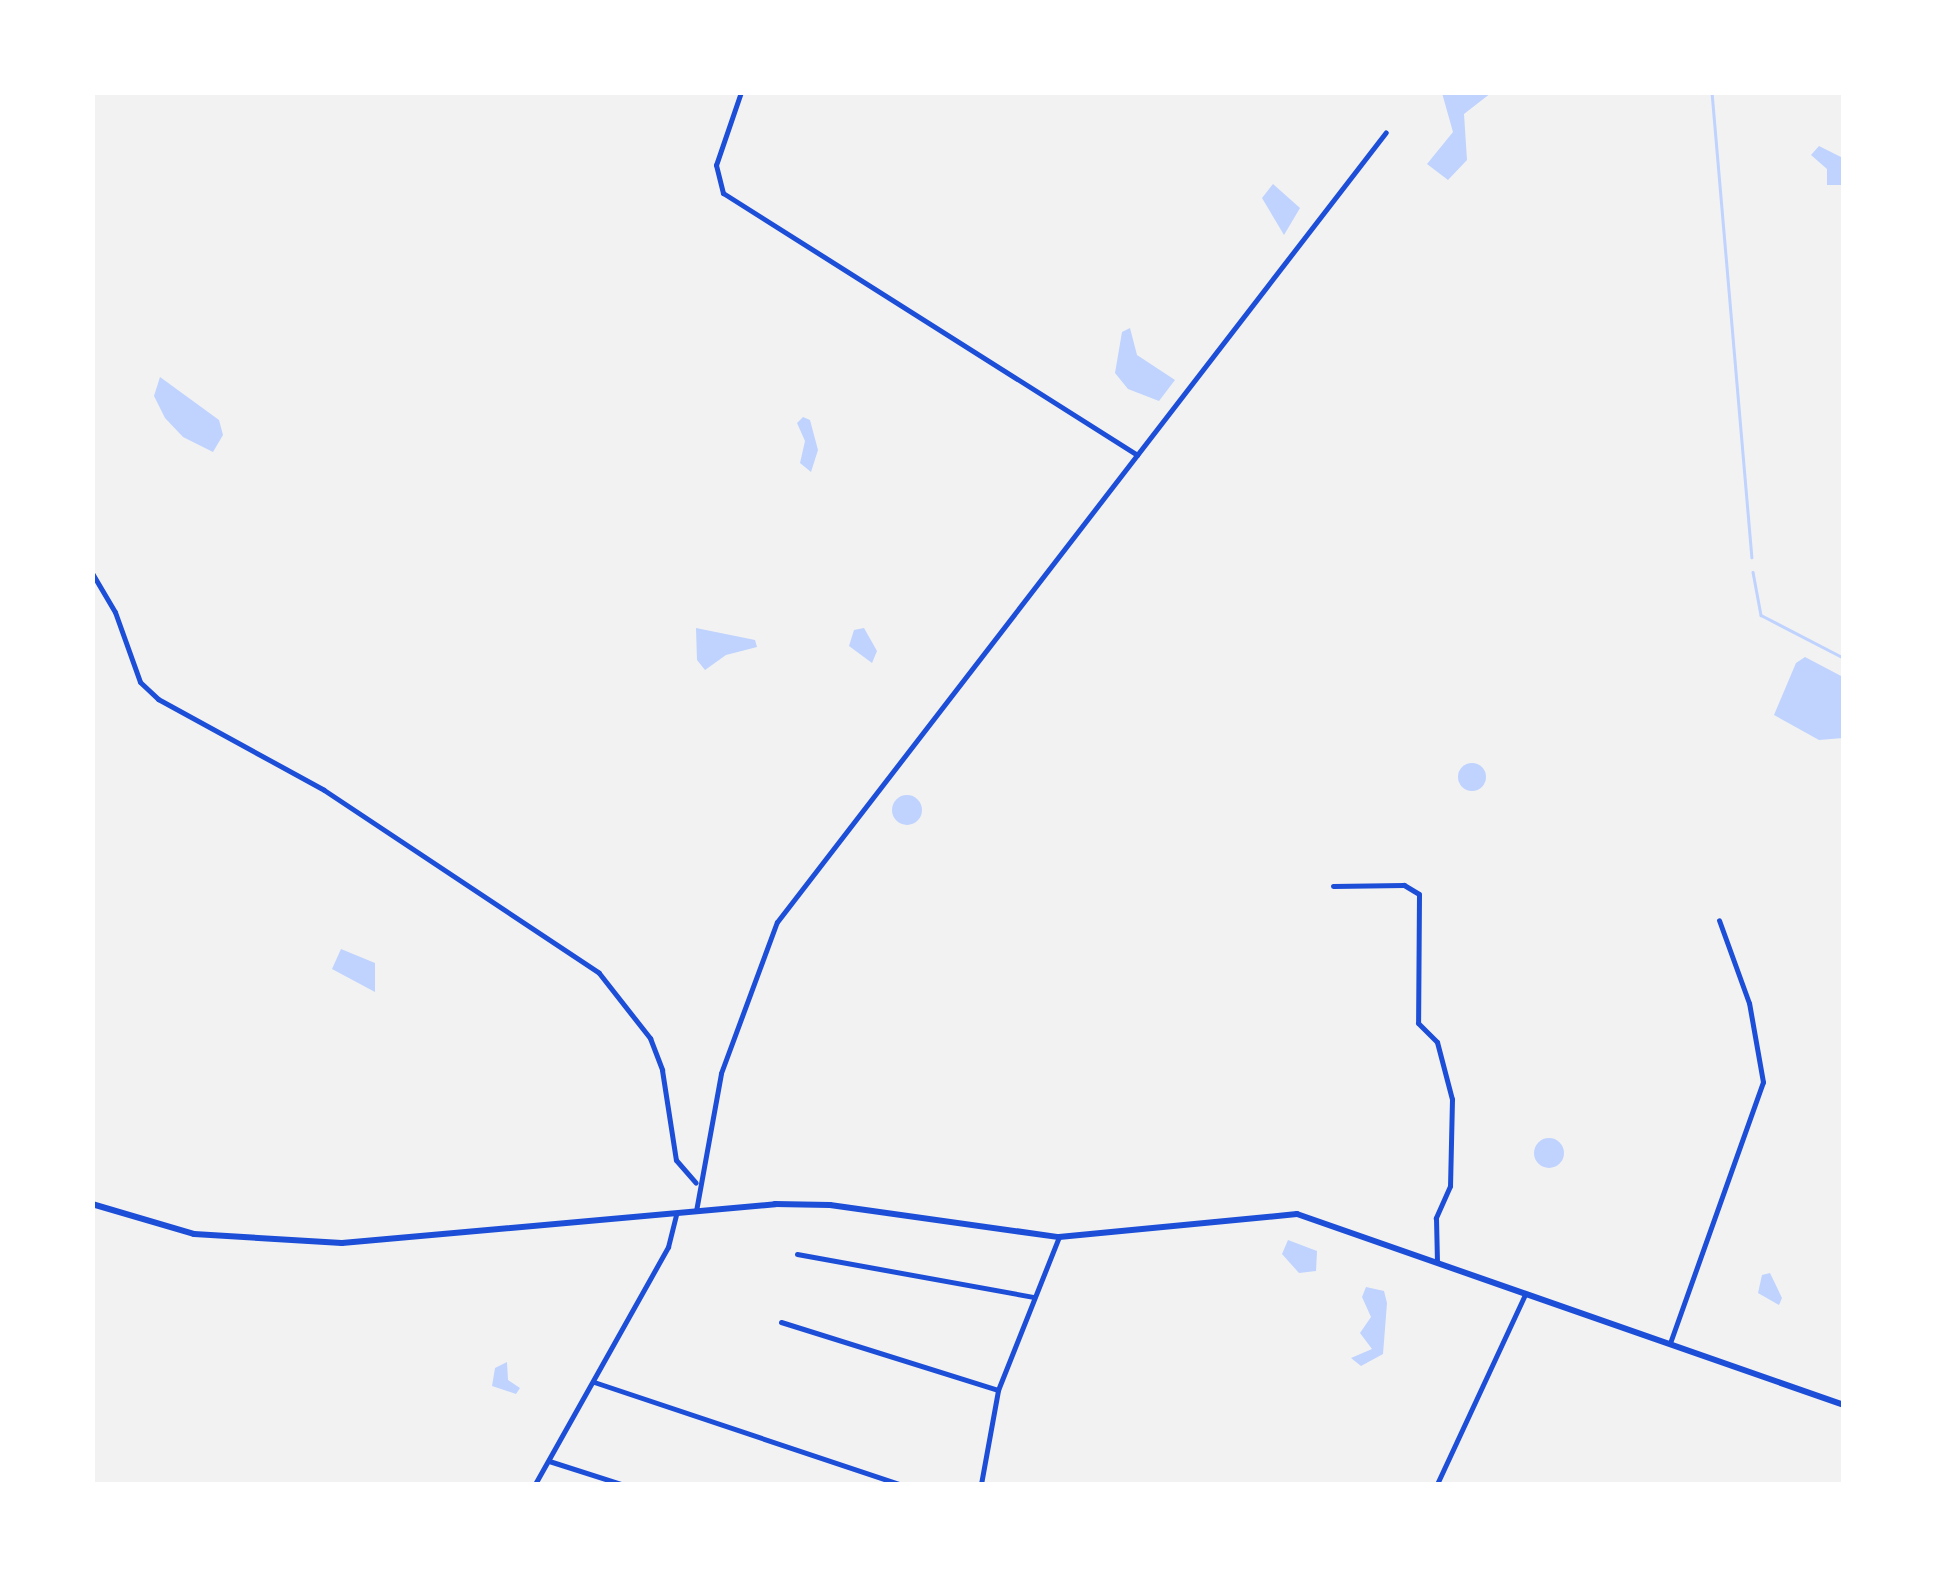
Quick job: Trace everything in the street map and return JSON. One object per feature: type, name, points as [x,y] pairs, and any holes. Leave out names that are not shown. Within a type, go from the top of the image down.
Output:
[{"type":"main road","points":[[92,1204],[165,1229],[305,1242],[421,1239],[696,1212],[830,1205],[1059,1237],[1280,1212],[1325,1220],[1844,1406]]},
{"type":"street","points":[[741,92],[716,165],[723,194],[1137,456]]},
{"type":"street","points":[[696,1212],[696,1183],[734,1029],[778,922],[1386,132]]},
{"type":"street","points":[[92,573],[140,682],[158,699],[324,790],[598,973],[650,1038],[662,1070],[676,1160],[696,1183]]},
{"type":"street","points":[[1333,886],[1404,885],[1419,894],[1418,1023],[1437,1042],[1452,1099],[1450,1186],[1436,1218],[1437,1261]]},
{"type":"street","points":[[1670,1343],[1763,1082],[1749,1002],[1719,920]]},
{"type":"street","points":[[535,1484],[668,1248],[676,1214]]},
{"type":"street","points":[[981,1484],[998,1390],[1059,1237]]},
{"type":"street","points":[[797,1254],[1034,1297]]},
{"type":"street","points":[[1437,1484],[1526,1292]]},
{"type":"street","points":[[781,1322],[998,1390]]},
{"type":"street","points":[[594,1382],[899,1484]]},
{"type":"street","points":[[549,1461],[621,1484]]},
{"type":"water","points":[[1442,93],[1491,93],[1464,114],[1467,160],[1448,180],[1427,164],[1453,132]]},
{"type":"water","points":[[1819,146],[1843,158],[1843,185],[1827,185],[1827,169],[1811,155]]},
{"type":"water","points":[[1273,184],[1300,208],[1284,235],[1262,198]]},
{"type":"water","points":[[1130,328],[1137,355],[1175,380],[1159,401],[1128,389],[1115,373],[1122,332]]},
{"type":"water","points":[[160,377],[219,420],[223,435],[213,452],[183,437],[165,418],[154,396]]},
{"type":"water","points":[[803,417],[810,420],[818,450],[811,472],[800,463],[805,441],[797,423]]},
{"type":"water","points":[[696,628],[755,640],[757,647],[726,655],[705,670],[697,660]]},
{"type":"water","points":[[864,628],[877,651],[872,663],[849,646],[854,630]]},
{"type":"water","points":[[1805,657],[1843,677],[1843,738],[1819,740],[1774,715],[1796,663]]},
{"type":"water","points":[[1472,763],[1482,767],[1486,777],[1482,787],[1472,791],[1462,787],[1458,777],[1462,767]]},
{"type":"water","points":[[907,795],[917,800],[922,810],[917,820],[907,825],[897,820],[892,810],[897,800]]},
{"type":"water","points":[[341,949],[375,963],[375,992],[332,969]]},
{"type":"water","points":[[1549,1138],[1560,1142],[1564,1153],[1560,1164],[1549,1168],[1538,1164],[1534,1153],[1538,1142]]},
{"type":"water","points":[[1288,1240],[1317,1251],[1316,1271],[1299,1273],[1282,1254]]},
{"type":"water","points":[[1770,1273],[1782,1298],[1779,1305],[1758,1293],[1762,1275]]},
{"type":"water","points":[[1366,1287],[1384,1291],[1387,1303],[1383,1354],[1361,1366],[1351,1358],[1372,1349],[1360,1333],[1371,1317],[1362,1297]]},
{"type":"water","points":[[507,1362],[508,1380],[520,1388],[516,1394],[492,1386],[495,1368]]},
{"type":"waterway","points":[[1712,92],[1752,557]]},
{"type":"waterway","points":[[1753,572],[1761,615],[1844,658]]}]
